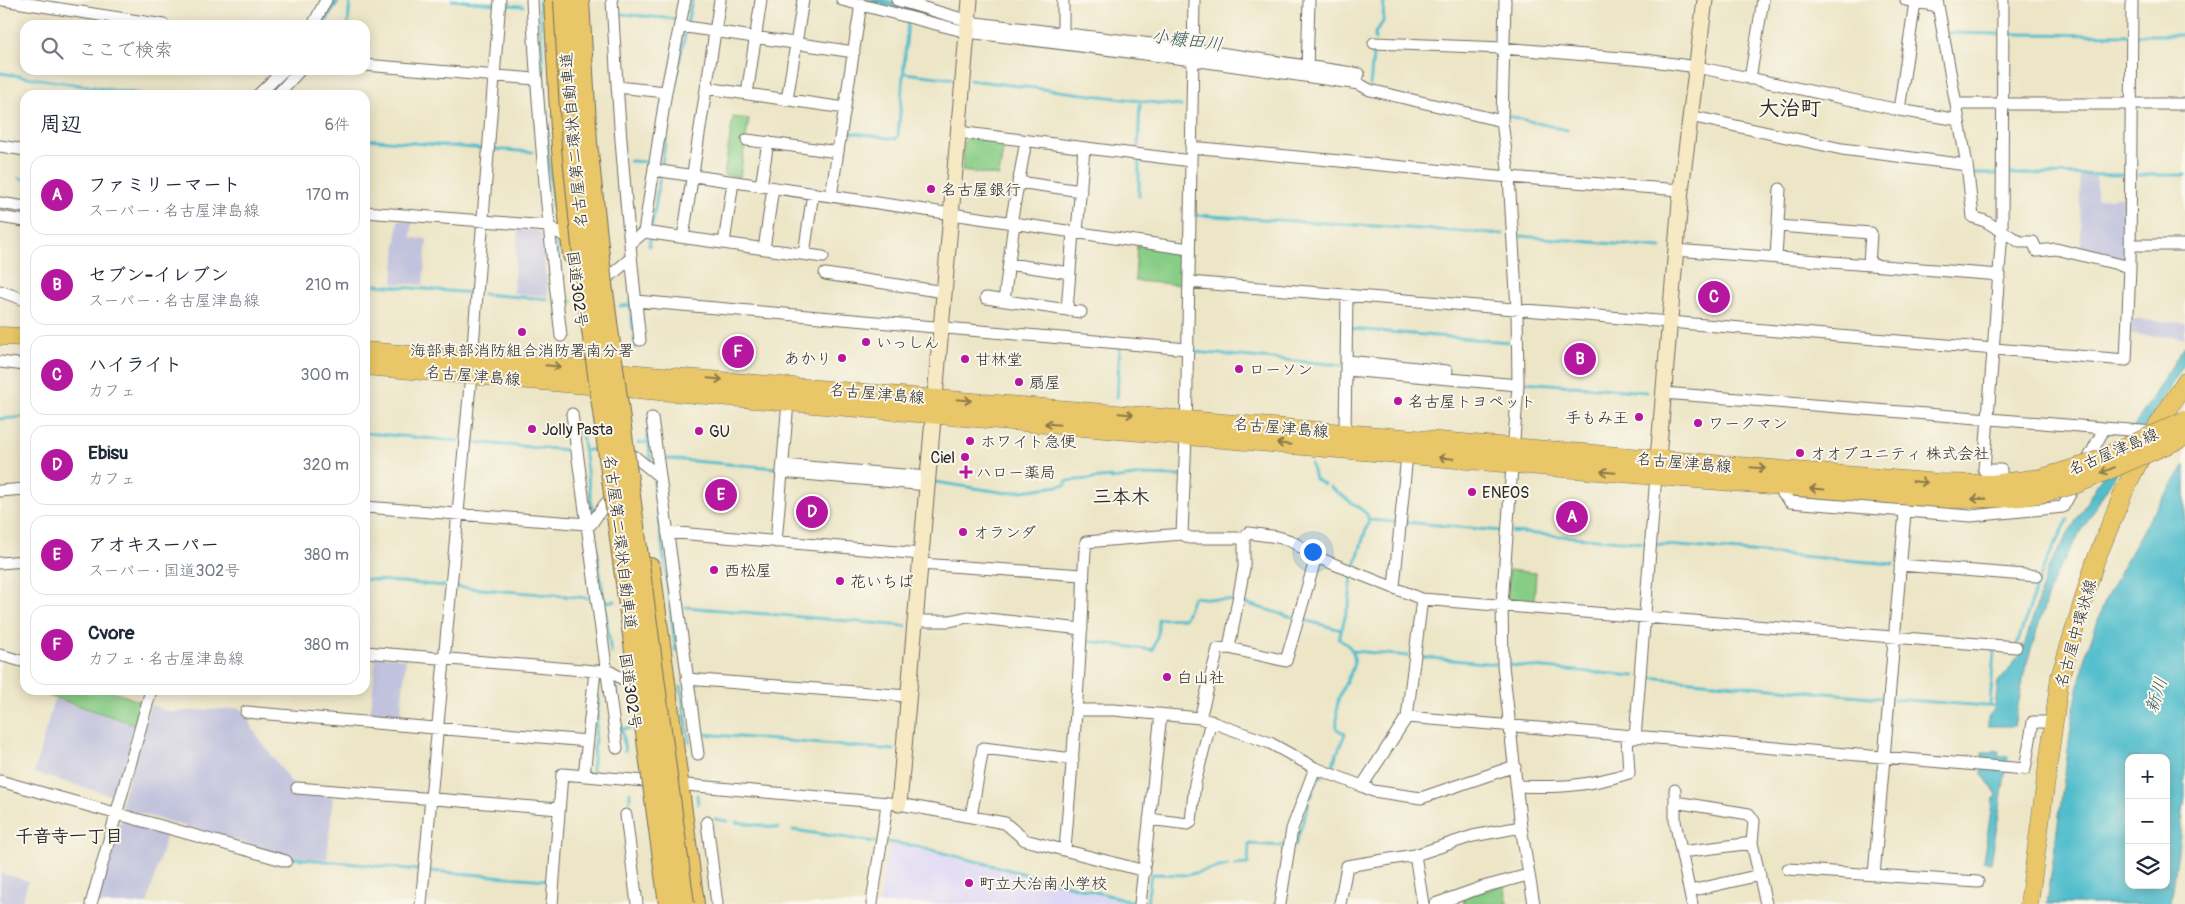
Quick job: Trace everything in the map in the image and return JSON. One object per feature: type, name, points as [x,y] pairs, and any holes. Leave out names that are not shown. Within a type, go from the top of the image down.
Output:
[{"type":"highway","name":"国道302号","points":[[554,0],[562,149],[572,240],[660,904]]},
{"type":"highway","name":"名古屋第二環状自動車道","points":[[564,0],[568,88],[578,217],[668,904]]},
{"type":"highway","name":"名古屋第二環状自動車道","points":[[579,0],[586,124],[602,284],[684,904]]},
{"type":"highway","name":"国道302号","points":[[589,0],[596,146],[610,276],[694,904]]},
{"type":"main road","points":[[0,327],[20,326]]},
{"type":"main road","points":[[0,336],[20,337]]},
{"type":"main road","name":"名古屋津島線","points":[[370,352],[472,367],[1186,428],[1407,455],[1513,456]]},
{"type":"main road","name":"名古屋津島線","points":[[370,366],[472,367]]},
{"type":"main road","name":"名古屋津島線","points":[[624,380],[788,402],[934,406]]},
{"type":"main road","name":"名古屋中環状線","points":[[2029,904],[2060,677],[2095,562],[2149,432],[2185,382]]},
{"type":"main road","name":"名古屋津島線","points":[[1657,468],[1776,486],[1952,499],[2013,498],[2185,420]]},
{"type":"main road","name":"名古屋津島線","points":[[1186,428],[1345,433],[1513,456],[1657,468],[1940,483],[2043,485],[2077,484],[2185,437]]},
{"type":"street","points":[[3,0],[132,20]]},
{"type":"street","points":[[316,20],[326,0]]},
{"type":"street","points":[[421,904],[456,515],[472,367],[500,0]]},
{"type":"street","points":[[532,0],[536,79],[548,226],[561,336]]},
{"type":"street","points":[[612,0],[630,259],[640,340]]},
{"type":"street","points":[[649,233],[659,171],[666,92],[685,26],[685,0]]},
{"type":"street","points":[[683,238],[720,0]]},
{"type":"street","points":[[747,94],[762,0]]},
{"type":"street","points":[[787,100],[803,0]]},
{"type":"street","points":[[842,0],[862,2],[968,26],[1193,54]]},
{"type":"street","points":[[872,904],[876,867],[893,804],[908,696],[970,0]]},
{"type":"street","points":[[1063,0],[1063,33]]},
{"type":"street","points":[[1182,534],[1186,428],[1194,0]]},
{"type":"street","points":[[1307,71],[1308,0]]},
{"type":"street","points":[[1505,0],[1502,121],[1509,177],[1517,309],[1518,382],[1502,604],[1503,665],[1512,727],[1521,827],[1534,904]]},
{"type":"street","points":[[1517,786],[1549,787],[1598,783],[1629,773],[1631,737],[1646,618],[1681,190],[1705,0]]},
{"type":"street","points":[[1750,79],[1764,0]]},
{"type":"street","points":[[2001,473],[2001,470],[1984,470],[1995,350],[2002,232],[2003,0]]},
{"type":"street","points":[[1188,282],[2126,360],[2130,267],[2132,0]]},
{"type":"street","points":[[903,1],[968,26],[1063,33],[1307,71],[1359,74]]},
{"type":"street","points":[[1899,110],[1910,1],[1937,3],[1967,165],[1973,216],[2020,242],[2033,242],[2037,251],[2056,249],[2130,267]]},
{"type":"street","points":[[831,196],[862,2]]},
{"type":"street","points":[[685,26],[854,52]]},
{"type":"street","points":[[1374,43],[1503,48],[1637,59],[1696,67],[1899,110],[1959,120]]},
{"type":"street","points":[[370,65],[536,79]]},
{"type":"street","points":[[1307,71],[1359,84],[1370,90],[1502,121]]},
{"type":"street","points":[[263,90],[279,75]]},
{"type":"street","points":[[282,90],[295,75]]},
{"type":"street","points":[[617,88],[666,92]]},
{"type":"street","points":[[706,88],[845,108]]},
{"type":"street","points":[[1956,104],[2185,104]]},
{"type":"street","points":[[1690,116],[1842,149],[1967,165]]},
{"type":"street","points":[[958,132],[1191,161]]},
{"type":"street","points":[[747,140],[838,152]]},
{"type":"street","points":[[1004,301],[1012,223],[1026,141]]},
{"type":"street","points":[[761,186],[768,142]]},
{"type":"street","points":[[0,146],[20,149]]},
{"type":"street","points":[[1191,147],[1509,177],[1681,190]]},
{"type":"street","points":[[1067,310],[1084,148]]},
{"type":"street","points":[[659,171],[1189,249]]},
{"type":"street","points":[[724,243],[733,182]]},
{"type":"street","points":[[1018,182],[1080,190]]},
{"type":"street","points":[[764,248],[773,188]]},
{"type":"street","points":[[1776,258],[1780,189]]},
{"type":"street","points":[[804,254],[813,193]]},
{"type":"street","points":[[0,203],[20,206]]},
{"type":"street","points":[[370,212],[548,226],[572,240]]},
{"type":"street","points":[[0,218],[20,220]]},
{"type":"street","points":[[1778,226],[1871,233],[1869,265]]},
{"type":"street","points":[[630,244],[649,233],[823,257]]},
{"type":"street","points":[[2130,245],[2185,245]]},
{"type":"street","points":[[1676,250],[2000,275]]},
{"type":"street","points":[[610,276],[630,259]]},
{"type":"street","points":[[1009,264],[1070,273]]},
{"type":"street","points":[[825,274],[944,292]]},
{"type":"street","points":[[0,291],[20,298]]},
{"type":"street","points":[[1345,433],[1347,295]]},
{"type":"street","points":[[986,298],[1081,312]]},
{"type":"street","points":[[636,301],[1187,349]]},
{"type":"street","points":[[0,362],[20,364]]},
{"type":"street","points":[[1347,366],[1518,382]]},
{"type":"street","points":[[1663,393],[2149,432]]},
{"type":"street","points":[[776,542],[788,402]]},
{"type":"street","points":[[572,414],[617,748]]},
{"type":"street","points":[[652,418],[698,754]]},
{"type":"street","points":[[1776,486],[1790,502],[1905,512],[1971,516],[2063,507],[2104,428]]},
{"type":"street","points":[[1394,587],[1407,455]]},
{"type":"street","points":[[634,456],[660,477]]},
{"type":"street","points":[[782,468],[928,481]]},
{"type":"street","points":[[0,491],[20,489]]},
{"type":"street","points":[[370,507],[591,524],[606,504]]},
{"type":"street","points":[[1874,875],[1905,512]]},
{"type":"street","points":[[667,532],[1082,575]]},
{"type":"street","points":[[1230,648],[1244,568],[1244,538],[1248,533],[1278,537],[1291,541],[1316,557],[1422,599],[2016,647]]},
{"type":"street","points":[[1065,849],[1077,710],[1082,629],[1082,575],[1086,542],[1182,534],[1190,538],[1244,538]]},
{"type":"street","points":[[1149,819],[1188,824],[1191,822],[1218,649],[1230,648],[1286,661],[1316,557]]},
{"type":"street","points":[[0,563],[20,561]]},
{"type":"street","points":[[1900,566],[2037,576]]},
{"type":"street","points":[[1362,786],[1407,717],[1422,599]]},
{"type":"street","points":[[915,621],[950,621],[968,618],[1082,629]]},
{"type":"street","points":[[370,652],[595,671],[607,670],[630,683]]},
{"type":"street","points":[[0,655],[20,661]]},
{"type":"street","points":[[665,684],[685,663]]},
{"type":"street","points":[[584,776],[595,671]]},
{"type":"street","points":[[687,679],[908,696]]},
{"type":"street","points":[[91,904],[150,695]]},
{"type":"street","points":[[1077,710],[1114,710],[1206,720],[1270,743],[1315,768],[1373,791],[1421,798],[1515,766]]},
{"type":"street","points":[[246,712],[588,742]]},
{"type":"street","points":[[1140,904],[1161,714]]},
{"type":"street","points":[[1407,717],[2025,769],[2033,722],[2054,722]]},
{"type":"street","points":[[971,817],[983,748],[1073,759]]},
{"type":"street","points":[[1280,904],[1292,828],[1315,768]]},
{"type":"street","points":[[552,904],[562,774],[893,804],[1005,823],[1025,840],[1145,871]]},
{"type":"street","points":[[0,781],[286,861]]},
{"type":"street","points":[[297,788],[559,809]]},
{"type":"street","points":[[1692,904],[1675,821],[1675,796],[1749,814],[1754,821],[1752,843],[1766,904]]},
{"type":"street","points":[[626,815],[638,904]]},
{"type":"street","points":[[707,822],[717,904]]},
{"type":"street","points":[[1340,904],[1347,866],[1415,854],[1473,836],[1521,827]]},
{"type":"street","points":[[1682,852],[1752,843]]},
{"type":"street","points":[[1415,854],[1423,904]]},
{"type":"street","points":[[689,862],[714,877]]},
{"type":"street","points":[[1788,869],[1978,882]]},
{"type":"street","points":[[1435,904],[1482,887],[1528,875]]},
{"type":"street","points":[[1690,891],[1760,875]]},
{"type":"shaded area","points":[[2080,176],[2096,176],[2096,199],[2128,196],[2127,259],[2124,261],[2081,251]]},
{"type":"shaded area","points":[[398,220],[412,221],[411,238],[427,239],[423,285],[393,283]]},
{"type":"shaded area","points":[[518,230],[537,231],[541,234],[548,296],[513,293]]},
{"type":"shaded area","points":[[2132,319],[2185,323],[2185,336],[2184,338],[2131,334]]},
{"type":"shaded area","points":[[376,656],[406,659],[400,722],[370,719]]},
{"type":"shaded area","points":[[54,699],[134,725],[136,729],[117,797],[34,773]]},
{"type":"shaded area","points":[[150,705],[172,712],[241,708],[254,731],[299,793],[333,797],[327,860],[291,856],[124,809],[121,804]]},
{"type":"shaded area","points":[[123,821],[167,833],[147,904],[96,904],[118,824]]},
{"type":"shaded area","name":"町立大治南小学校","points":[[891,844],[916,848],[1135,904],[880,904],[885,863]]},
{"type":"shaded area","points":[[0,873],[28,881],[22,904],[0,904]]},
{"type":"green space","points":[[733,117],[749,119],[740,177],[724,175]]},
{"type":"green space","points":[[967,138],[1004,143],[999,176],[962,171],[964,141]]},
{"type":"green space","points":[[1137,245],[1182,251],[1184,255],[1183,285],[1135,281]]},
{"type":"green space","points":[[1509,570],[1536,573],[1534,602],[1510,600],[1507,597]]},
{"type":"green space","points":[[122,695],[144,703],[137,725],[49,696]]},
{"type":"green space","points":[[1504,885],[1508,904],[1464,904],[1463,897]]},
{"type":"water","points":[[332,0],[340,0],[328,20],[320,20]]},
{"type":"water","points":[[865,0],[887,0],[966,23],[965,28]]},
{"type":"water","points":[[2185,345],[2185,363],[2115,475],[2051,585],[2025,669],[2014,726],[1988,726],[1988,717],[1995,708],[1998,682],[2022,653],[2048,568],[2125,437],[2135,425]]},
{"type":"water","name":"新川","points":[[2185,465],[2185,796],[2171,904],[2047,904],[2073,714],[2085,656],[2106,598],[2144,527]]},
{"type":"water","points":[[1994,750],[1999,751],[1998,755],[2008,757],[1991,863],[1983,861],[1993,798],[1996,798],[1997,795],[1982,774],[1982,753],[1993,753]]},
{"type":"waterway","points":[[348,20],[350,0]]},
{"type":"waterway","points":[[452,0],[496,4]]},
{"type":"waterway","points":[[539,0],[554,222]]},
{"type":"waterway","points":[[687,24],[692,0]]},
{"type":"waterway","points":[[1375,39],[1375,33],[1383,22],[1384,0]]},
{"type":"waterway","points":[[506,5],[523,6]]},
{"type":"waterway","points":[[621,14],[676,19]]},
{"type":"waterway","points":[[849,132],[896,139],[898,136],[908,20]]},
{"type":"waterway","points":[[649,246],[673,93],[686,30]]},
{"type":"waterway","points":[[1947,33],[1999,34]]},
{"type":"waterway","points":[[2008,34],[2127,35]]},
{"type":"waterway","points":[[2137,35],[2185,35]]},
{"type":"waterway","points":[[1370,85],[1374,46]]},
{"type":"waterway","points":[[0,73],[113,90]]},
{"type":"waterway","points":[[904,73],[956,79]]},
{"type":"waterway","points":[[970,80],[1181,106]]},
{"type":"waterway","points":[[1138,149],[1140,101]]},
{"type":"waterway","points":[[1508,116],[1567,130]]},
{"type":"waterway","points":[[370,139],[485,149]]},
{"type":"waterway","points":[[492,149],[533,152]]},
{"type":"waterway","points":[[1139,160],[1139,196]]},
{"type":"waterway","points":[[629,161],[651,162]]},
{"type":"waterway","points":[[1971,174],[1997,174]]},
{"type":"waterway","points":[[2009,174],[2126,175]]},
{"type":"waterway","points":[[2139,175],[2185,175]]},
{"type":"waterway","points":[[1195,212],[1195,215],[1503,234]]},
{"type":"waterway","points":[[556,236],[566,323]]},
{"type":"waterway","points":[[1521,236],[1661,248]]},
{"type":"waterway","points":[[370,284],[472,293]]},
{"type":"waterway","points":[[482,294],[548,299]]},
{"type":"waterway","points":[[564,301],[572,302]]},
{"type":"waterway","points":[[630,301],[633,330]]},
{"type":"waterway","points":[[620,306],[630,305]]},
{"type":"waterway","points":[[1352,329],[1508,342]]},
{"type":"waterway","points":[[634,338],[636,348]]},
{"type":"waterway","points":[[1352,344],[1352,357]]},
{"type":"waterway","points":[[1117,397],[1120,347]]},
{"type":"waterway","points":[[1194,352],[1342,365]]},
{"type":"waterway","points":[[1525,382],[1647,392]]},
{"type":"waterway","points":[[0,419],[20,417]]},
{"type":"waterway","points":[[581,427],[593,514]]},
{"type":"waterway","points":[[647,431],[651,465]]},
{"type":"waterway","points":[[370,433],[458,441]]},
{"type":"waterway","points":[[468,442],[568,450]]},
{"type":"waterway","points":[[638,443],[648,442]]},
{"type":"waterway","points":[[584,451],[595,449]]},
{"type":"waterway","points":[[668,459],[777,468]]},
{"type":"waterway","points":[[1311,464],[1315,479],[1324,484]]},
{"type":"waterway","points":[[935,482],[1007,493],[1066,485],[1066,481],[1111,477],[1111,479],[1142,475],[1180,476]]},
{"type":"waterway","points":[[654,482],[676,651]]},
{"type":"waterway","points":[[1330,487],[1366,513],[1369,519],[1354,569]]},
{"type":"waterway","points":[[1369,520],[1396,522]]},
{"type":"waterway","points":[[2017,644],[2044,566],[2068,520]]},
{"type":"waterway","points":[[1405,522],[1501,531]]},
{"type":"waterway","points":[[594,528],[611,653]]},
{"type":"waterway","points":[[1512,532],[1645,543]]},
{"type":"waterway","points":[[1656,544],[1893,564]]},
{"type":"waterway","points":[[1330,771],[1345,734],[1337,729],[1338,701],[1353,668],[1354,660],[1353,653],[1339,639],[1349,603],[1352,577]]},
{"type":"waterway","points":[[370,579],[445,586]]},
{"type":"waterway","points":[[457,587],[588,598]]},
{"type":"waterway","points":[[1086,641],[1153,650],[1158,633],[1158,619],[1185,618],[1193,597],[1235,601]]},
{"type":"waterway","points":[[604,602],[615,601]]},
{"type":"waterway","points":[[1241,602],[1295,618]]},
{"type":"waterway","points":[[686,607],[906,626]]},
{"type":"waterway","points":[[1301,619],[1341,630]]},
{"type":"waterway","points":[[1990,706],[1994,650],[1991,650]]},
{"type":"waterway","points":[[1353,651],[1408,656]]},
{"type":"waterway","points":[[1420,657],[1496,664]]},
{"type":"waterway","points":[[1509,665],[1635,676]]},
{"type":"waterway","points":[[1646,677],[1883,698]]},
{"type":"waterway","points":[[615,682],[625,751]]},
{"type":"waterway","points":[[681,687],[689,742]]},
{"type":"waterway","points":[[592,770],[599,696]]},
{"type":"waterway","points":[[1894,699],[1998,707]]},
{"type":"waterway","points":[[622,729],[630,728]]},
{"type":"waterway","points":[[703,734],[894,750]]},
{"type":"waterway","points":[[1315,786],[1319,776],[1322,776]]},
{"type":"waterway","points":[[630,792],[630,800]]},
{"type":"waterway","points":[[1311,797],[1313,793]]},
{"type":"waterway","points":[[697,795],[698,804]]},
{"type":"waterway","points":[[1295,846],[1309,803]]},
{"type":"waterway","points":[[715,819],[728,821]]},
{"type":"waterway","points":[[736,822],[779,828]]},
{"type":"waterway","points":[[793,830],[875,842]]},
{"type":"waterway","points":[[888,842],[916,846],[1135,902]]},
{"type":"waterway","points":[[1234,865],[1248,864],[1249,844],[1285,846]]},
{"type":"waterway","points":[[293,858],[419,870]]},
{"type":"waterway","points":[[1147,904],[1151,874],[1187,875],[1228,865]]},
{"type":"waterway","points":[[429,871],[547,880]]},
{"type":"place","name":"名古屋銀行","points":[[931,189]]},
{"type":"place","name":"ハイライト","points":[[1714,297]]},
{"type":"place","name":"海部東部消防組合消防署南分署","points":[[522,332]]},
{"type":"place","name":"いっしん","points":[[866,342]]},
{"type":"place","name":"Cvore","points":[[738,352]]},
{"type":"place","name":"あかり","points":[[842,358]]},
{"type":"place","name":"甘林堂","points":[[965,359]]},
{"type":"place","name":"セブン-イレブン","points":[[1580,359]]},
{"type":"place","name":"ローソン","points":[[1239,369]]},
{"type":"place","name":"扇屋","points":[[1019,382]]},
{"type":"place","name":"名古屋トヨペット","points":[[1398,401]]},
{"type":"place","name":"手もみ王","points":[[1639,417]]},
{"type":"place","name":"ワークマン","points":[[1698,423]]},
{"type":"place","name":"Jolly Pasta","points":[[532,429]]},
{"type":"place","name":"GU","points":[[699,431]]},
{"type":"place","name":"ホワイト急便","points":[[970,441]]},
{"type":"place","name":"オオブユニティ 株式会社","points":[[1800,453]]},
{"type":"place","name":"Ciel","points":[[965,457]]},
{"type":"place","name":"ハロー薬局","points":[[966,472]]},
{"type":"place","name":"ENEOS","points":[[1472,492]]},
{"type":"place","name":"アオキスーパー","points":[[721,495]]},
{"type":"place","name":"Ebisu","points":[[812,512]]},
{"type":"place","name":"ファミリーマート","points":[[1572,517]]},
{"type":"place","name":"オランダ","points":[[963,532]]},
{"type":"place","name":"西松屋","points":[[714,570]]},
{"type":"place","name":"花いちば","points":[[840,581]]},
{"type":"place","name":"白山社","points":[[1167,677]]},
{"type":"place","name":"町立大治南小学校","points":[[969,883]]},
{"type":"district","name":"大治町","points":[[1790,108]]},
{"type":"district","name":"三本木","points":[[1121,496]]},
{"type":"district","name":"千音寺一丁目","points":[[69,836]]},
{"type":"water label","name":"小糠田川","points":[[1187,40]]}]
